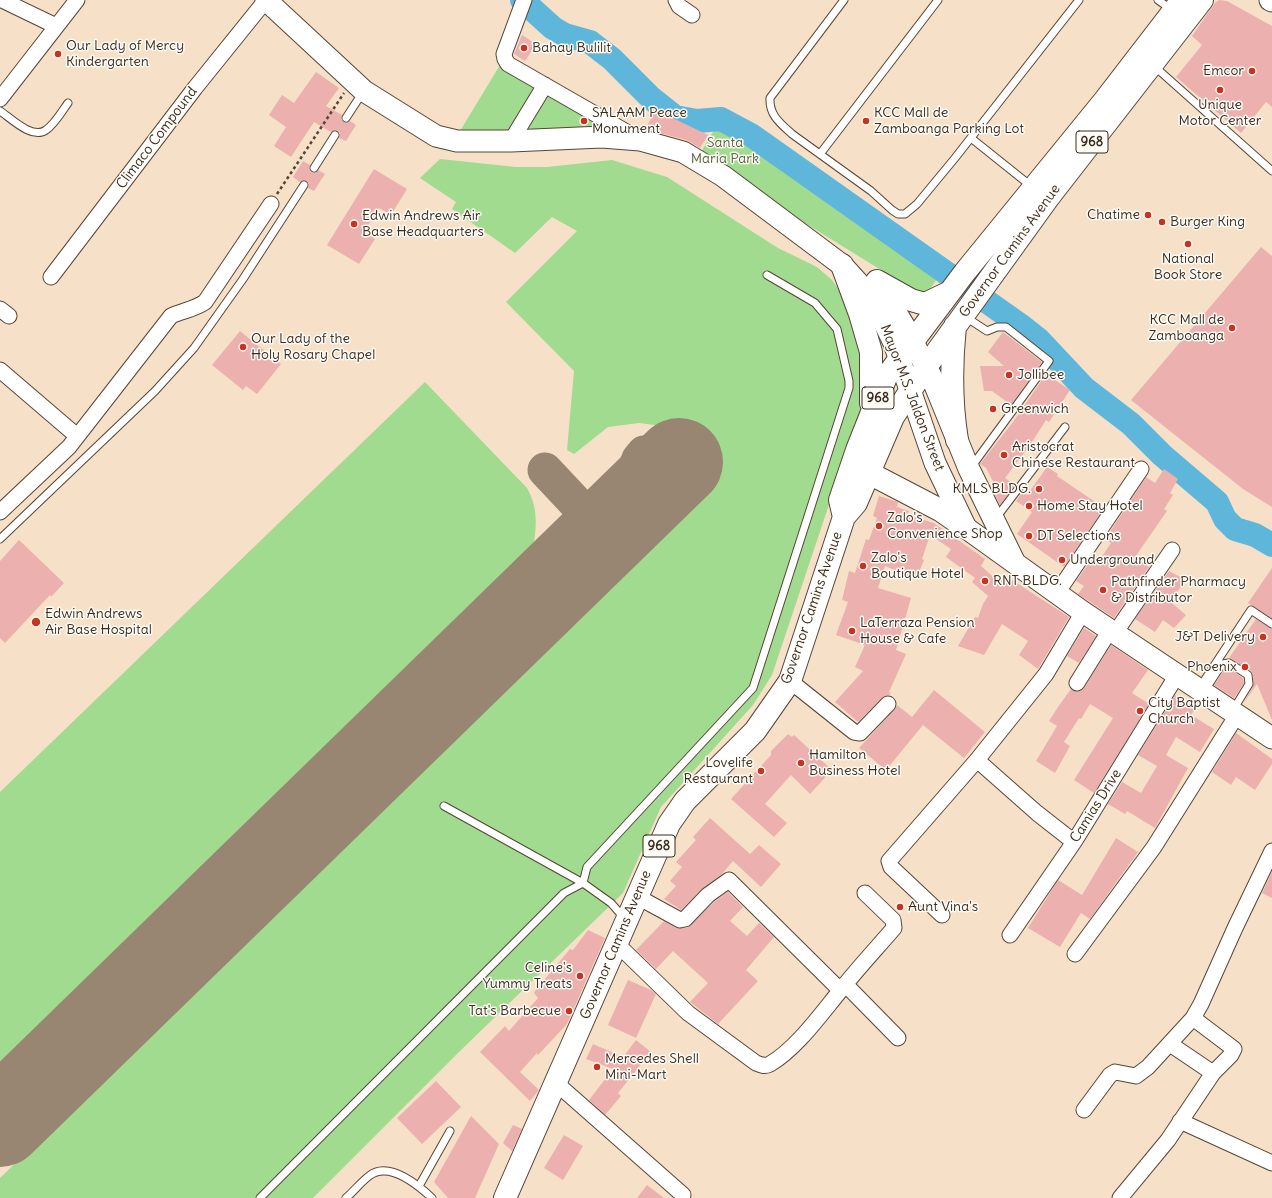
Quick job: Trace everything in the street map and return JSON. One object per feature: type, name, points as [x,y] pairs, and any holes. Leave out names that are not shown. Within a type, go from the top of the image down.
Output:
[{"type":"main road","name":"Mayor M.S. Jaldon Street","points":[[266,0],[358,86],[436,136],[457,141],[511,141],[602,137],[640,140],[682,152],[723,176],[842,265],[872,298],[900,358],[935,463],[966,528],[1083,612],[1272,738]]},
{"type":"main road","name":"Governor Camins Avenue","points":[[505,1198],[668,824],[685,801],[754,731],[790,681],[844,517],[856,504],[893,417],[983,286],[1048,198],[1202,0]]},
{"type":"main road","name":"Governor Camins Avenue","points":[[844,517],[840,500],[857,450],[886,377],[964,272],[1105,100],[1171,4]]},
{"type":"main road","name":"Mayor M.S. Jaldon Street","points":[[842,265],[877,281],[913,341],[926,367],[969,469],[1015,564]]},
{"type":"main road","points":[[842,265],[860,314],[871,352],[871,415]]},
{"type":"main road","points":[[877,281],[911,300],[925,304],[948,293]]},
{"type":"main road","points":[[957,440],[954,417],[952,371],[962,316]]},
{"type":"main road","points":[[869,473],[940,510],[966,528]]},
{"type":"street","points":[[2,0],[56,26]]},
{"type":"street","points":[[0,99],[77,0]]},
{"type":"street","name":"Climaco Compound","points":[[51,277],[195,88],[266,0]]},
{"type":"street","points":[[524,0],[504,54],[504,59],[508,64],[640,140]]},
{"type":"street","points":[[676,0],[679,6],[692,15]]},
{"type":"street","points":[[511,141],[545,85]]},
{"type":"street","points":[[0,512],[69,447],[171,316],[184,310],[199,307],[205,302],[271,204]]},
{"type":"street","points":[[0,370],[78,436]]},
{"type":"street","points":[[1057,593],[1141,469]]},
{"type":"street","points":[[1077,683],[1172,550]]},
{"type":"street","points":[[942,915],[891,866],[889,861],[977,760],[1046,674],[1083,612]]},
{"type":"street","name":"Camias Drive","points":[[1010,935],[1074,842],[1177,675]]},
{"type":"street","points":[[790,681],[854,732],[860,732],[888,704]]},
{"type":"street","points":[[1075,954],[1154,846],[1234,713]]},
{"type":"street","points":[[977,760],[1037,813],[1074,842]]},
{"type":"street","points":[[1084,1110],[1110,1075],[1119,1072],[1136,1076],[1148,1067],[1193,1018],[1201,1004],[1272,851]]},
{"type":"street","points":[[636,896],[680,920],[685,919],[708,895],[729,880],[898,1038]]},
{"type":"street","points":[[617,944],[688,1013],[762,1066],[769,1064],[788,1049],[815,1022],[842,987],[894,928],[893,920],[865,893]]},
{"type":"street","points":[[1120,1198],[1168,1140],[1213,1073],[1231,1055],[1234,1049],[1193,1018]]},
{"type":"street","points":[[1170,1044],[1213,1073]]},
{"type":"street","points":[[556,1083],[683,1195]]},
{"type":"street","points":[[1180,1121],[1272,1163]]},
{"type":"lane","points":[[844,0],[770,98],[770,107],[780,124],[898,214],[905,214],[917,204],[1079,0]]},
{"type":"lane","points":[[820,154],[938,0]]},
{"type":"lane","points":[[1152,65],[1272,171]]},
{"type":"lane","points":[[346,118],[358,86]]},
{"type":"lane","points":[[0,110],[26,130],[36,133],[46,130],[68,103]]},
{"type":"lane","points":[[314,168],[335,135]]},
{"type":"lane","points":[[970,138],[1033,188]]},
{"type":"lane","points":[[0,540],[154,391],[194,348],[231,298],[304,184]]},
{"type":"lane","points":[[260,1198],[560,896],[583,883],[587,867],[753,688],[849,388],[849,381],[837,329],[815,303],[767,275]]},
{"type":"lane","points":[[962,316],[987,331],[997,327],[1006,327],[1049,361],[969,469]]},
{"type":"lane","points":[[994,521],[1064,427]]},
{"type":"lane","points":[[1201,691],[1250,610],[1272,624]]},
{"type":"lane","points":[[1201,691],[1222,664],[1229,663],[1242,671],[1248,675],[1249,684],[1234,713]]},
{"type":"lane","points":[[444,806],[583,883],[611,903],[626,920]]},
{"type":"lane","points":[[419,1186],[450,1131]]},
{"type":"lane","points":[[346,1198],[370,1174],[382,1171],[393,1172],[419,1186],[432,1198]]},
{"type":"path","points":[[271,204],[358,86]]},
{"type":"green space","points":[[500,65],[540,86],[512,133],[460,131]]},
{"type":"green space","points":[[547,90],[610,128],[519,135]]},
{"type":"green space","name":"Santa Maria Park","points":[[719,122],[939,276],[927,293],[915,291],[698,157]]},
{"type":"green space","points":[[440,159],[516,167],[547,167],[612,160],[667,177],[778,248],[817,267],[832,280],[843,295],[857,330],[865,397],[772,675],[753,705],[661,807],[623,893],[460,1051],[313,1198],[0,1198],[0,1178],[710,485],[655,425],[639,423],[608,427],[574,454],[567,450],[574,371],[506,302],[577,231],[552,217],[515,253],[452,209],[456,202],[420,178]]},
{"type":"green space","points":[[425,382],[527,488],[533,501],[535,514],[536,528],[534,542],[0,1062],[0,792]]},
{"type":"building","points":[[1219,0],[1227,1],[1272,26],[1272,107],[1266,102],[1241,133],[1176,77],[1202,45],[1192,36],[1215,3]]},
{"type":"building","name":"Bahay Bulilit","points":[[522,35],[536,44],[525,61],[514,54]]},
{"type":"building","points":[[316,72],[339,88],[326,106],[342,115],[341,120],[344,122],[350,121],[356,125],[346,141],[339,138],[340,133],[337,131],[331,132],[314,122],[291,157],[274,146],[286,127],[269,115],[282,95],[294,103]]},
{"type":"building","points":[[656,110],[708,135],[700,148],[686,140],[645,129]]},
{"type":"building","points":[[303,161],[310,165],[309,168],[311,172],[314,173],[318,170],[325,174],[314,191],[308,188],[309,183],[306,181],[300,182],[293,177]]},
{"type":"building","name":"Edwin Andrews Air Base Headquarters","points":[[374,169],[407,189],[391,215],[379,208],[364,232],[375,239],[359,264],[327,245]]},
{"type":"building","name":"KCC Mall de Zamboanga","points":[[1261,247],[1272,256],[1272,507],[1243,489],[1131,400]]},
{"type":"building","name":"Our Lady of the Holy Rosary Chapel","points":[[240,331],[281,364],[257,394],[246,386],[243,390],[212,365]]},
{"type":"building","name":"Jollibee","points":[[1003,332],[1042,362],[1011,405],[992,391],[984,391],[980,366],[1004,366],[988,352]]},
{"type":"building","points":[[1046,374],[1070,390],[1049,422],[1046,420],[1030,445],[1005,478],[1015,485],[1000,505],[994,493],[997,489],[986,468],[980,464],[1013,422]]},
{"type":"building","points":[[1047,467],[1058,474],[1057,476],[1104,508],[1064,567],[1017,534],[1032,512],[1016,501],[1023,491],[1027,495]]},
{"type":"building","points":[[1164,469],[1178,479],[1170,493],[1173,495],[1164,509],[1167,511],[1135,557],[1149,567],[1114,618],[1078,594],[1084,586],[1076,581],[1091,560],[1097,564],[1111,543],[1105,539],[1146,477],[1155,483]]},
{"type":"building","points":[[879,496],[898,502],[897,507],[909,511],[907,515],[934,523],[985,559],[981,566],[998,581],[1003,574],[1069,617],[1038,669],[1019,655],[1028,641],[1002,624],[984,655],[958,646],[975,617],[978,618],[983,604],[988,596],[972,582],[975,578],[946,557],[951,549],[930,535],[922,559],[924,560],[916,579],[885,566],[878,588],[911,598],[896,650],[906,654],[889,692],[891,694],[882,698],[858,722],[835,702],[863,671],[855,667],[865,645],[836,635],[848,602],[842,600],[849,571],[855,573],[866,539],[869,540],[877,518],[873,516]]},
{"type":"building","points":[[19,540],[64,583],[51,597],[50,595],[5,643],[0,638],[0,561]]},
{"type":"building","points":[[1272,568],[1272,618],[1248,603]]},
{"type":"building","points":[[1169,571],[1186,580],[1176,593],[1179,595],[1173,604],[1186,615],[1174,628],[1163,620],[1155,632],[1135,619]]},
{"type":"building","points":[[1256,619],[1272,629],[1272,720],[1257,684],[1243,704],[1253,686],[1253,674],[1251,671],[1229,658]]},
{"type":"building","points":[[1084,628],[1096,636],[1079,663],[1067,656]]},
{"type":"building","points":[[1111,645],[1148,670],[1132,693],[1149,704],[1094,793],[1074,780],[1113,718],[1090,704],[1064,742],[1070,746],[1055,773],[1036,761],[1057,726],[1049,721],[1058,707],[1071,689],[1077,692],[1084,688]]},
{"type":"building","points":[[1228,668],[1243,678],[1244,683],[1234,698],[1214,685],[1225,669]]},
{"type":"building","points":[[934,690],[985,732],[964,758],[923,725],[886,770],[859,748],[897,705],[912,717]]},
{"type":"building","points":[[1175,695],[1196,708],[1191,715],[1214,729],[1200,752],[1176,737],[1166,755],[1188,768],[1155,828],[1127,811],[1125,814],[1108,804],[1122,782],[1141,793],[1157,766],[1138,755]]},
{"type":"building","points":[[1236,733],[1272,759],[1272,764],[1255,790],[1236,777],[1231,785],[1212,772]]},
{"type":"building","points":[[788,734],[792,737],[794,735],[832,770],[810,794],[791,775],[765,804],[787,823],[774,837],[731,799],[771,755],[771,751]]},
{"type":"building","points":[[710,818],[750,854],[759,845],[781,864],[761,887],[733,861],[721,875],[702,889],[681,910],[664,899],[676,886],[670,881],[682,867],[676,862],[696,840],[693,837]]},
{"type":"building","points":[[1116,838],[1138,852],[1090,919],[1081,913],[1060,947],[1028,928],[1058,880],[1082,895]]},
{"type":"building","points":[[1272,872],[1272,898],[1262,893]]},
{"type":"building","points":[[728,892],[743,907],[730,921],[747,936],[759,923],[774,937],[746,970],[758,981],[718,1024],[690,1002],[708,983],[673,951],[656,969],[636,950],[664,921],[676,928],[687,928],[714,902]]},
{"type":"building","points":[[588,930],[605,938],[567,1024],[520,1072],[539,1090],[530,1101],[480,1052],[505,1026],[509,1031],[538,998],[534,993],[542,979],[544,980],[570,949],[573,950]]},
{"type":"building","points":[[628,980],[651,990],[656,994],[636,1038],[608,1025]]},
{"type":"building","points":[[636,1040],[651,1052],[618,1093],[621,1096],[605,1115],[589,1100],[613,1069],[586,1059],[593,1044],[623,1057]]},
{"type":"building","points":[[436,1081],[461,1107],[422,1144],[397,1118]]},
{"type":"building","points":[[471,1116],[499,1144],[475,1198],[448,1198],[434,1182]]},
{"type":"building","points":[[513,1125],[522,1129],[512,1151],[503,1143]]},
{"type":"building","points":[[564,1135],[583,1146],[563,1180],[544,1168]]},
{"type":"building","points":[[647,1185],[664,1198],[637,1198]]},
{"type":"waterway","points":[[522,0],[553,28],[565,35],[590,42],[612,59],[651,98],[675,117],[697,121],[721,119],[751,135],[1020,325],[1039,340],[1084,388],[1131,424],[1162,455],[1217,502],[1225,519],[1235,529],[1255,535],[1272,545]]},
{"type":"taxiway","points":[[612,527],[639,459],[644,453],[657,457],[671,474],[674,489],[671,499],[666,506],[625,515]]},
{"type":"taxiway","points":[[545,470],[605,534]]},
{"type":"runway","points":[[0,1123],[679,462]]},
{"type":"place","name":"Bahay Bulilit","points":[[524,48]]},
{"type":"place","name":"Our Lady of Mercy Kindergarten","points":[[58,54]]},
{"type":"place","name":"Emcor","points":[[1252,71]]},
{"type":"place","name":"Unique Motor Center","points":[[1220,90]]},
{"type":"place","name":"SALAAM Peace Monument","points":[[584,121]]},
{"type":"place","name":"KCC Mall de Zamboanga Parking Lot","points":[[866,121]]},
{"type":"place","name":"Chatime","points":[[1148,215]]},
{"type":"place","name":"Burger King","points":[[1162,222]]},
{"type":"place","name":"Edwin Andrews Air Base Headquarters","points":[[354,224]]},
{"type":"place","name":"National Book Store","points":[[1188,244]]},
{"type":"place","name":"KCC Mall de Zamboanga","points":[[1232,328]]},
{"type":"place","name":"Our Lady of the Holy Rosary Chapel","points":[[243,347]]},
{"type":"place","name":"Jollibee","points":[[1009,375]]},
{"type":"place","name":"Greenwich","points":[[993,409]]},
{"type":"place","name":"Aristocrat Chinese Restaurant","points":[[1004,455]]},
{"type":"place","name":"KMLS BLDG.","points":[[1039,489]]},
{"type":"place","name":"Home Stay Hotel","points":[[1029,506]]},
{"type":"place","name":"Zalo's Convenience Shop","points":[[879,526]]},
{"type":"place","name":"DT Selections","points":[[1029,536]]},
{"type":"place","name":"Underground","points":[[1062,560]]},
{"type":"place","name":"Zalo's Boutique Hotel","points":[[863,566]]},
{"type":"place","name":"RNT BLDG.","points":[[985,581]]},
{"type":"place","name":"Pathfinder Pharmacy & Distributor","points":[[1103,590]]},
{"type":"place","name":"Edwin Andrews Air Base Hospital","points":[[36,622]]},
{"type":"place","name":"LaTerraza Pension House & Cafe","points":[[852,631]]},
{"type":"place","name":"J&T Delivery","points":[[1263,637]]},
{"type":"place","name":"Phoenix","points":[[1245,667]]},
{"type":"place","name":"City Baptist Church","points":[[1140,711]]},
{"type":"place","name":"Hamilton Business Hotel","points":[[801,763]]},
{"type":"place","name":"Lovelife Restaurant","points":[[761,771]]},
{"type":"place","name":"Aunt Vina's","points":[[900,907]]},
{"type":"place","name":"Celine's Yummy Treats","points":[[580,976]]},
{"type":"place","name":"Tat's Barbecue","points":[[569,1011]]},
{"type":"place","name":"Mercedes Shell Mini-Mart","points":[[597,1067]]}]
